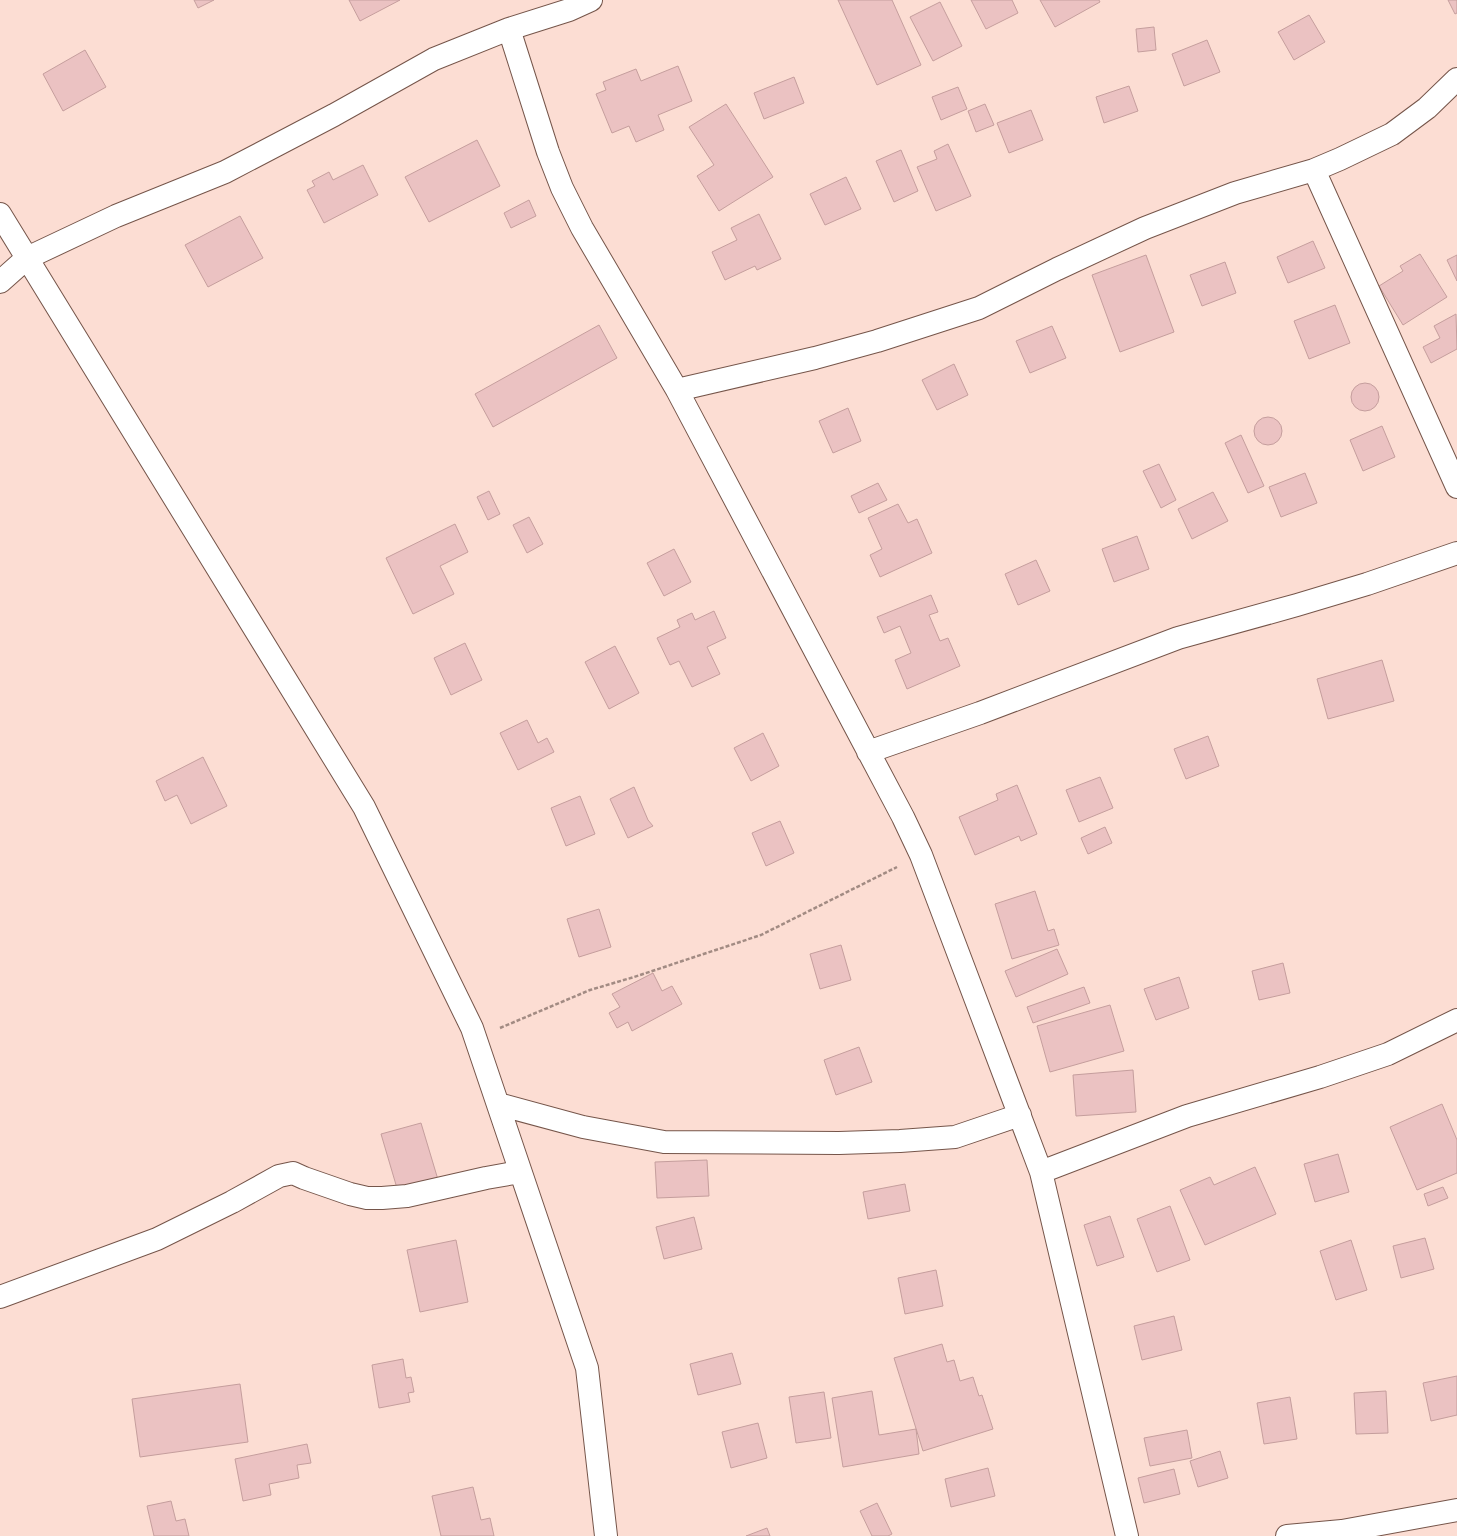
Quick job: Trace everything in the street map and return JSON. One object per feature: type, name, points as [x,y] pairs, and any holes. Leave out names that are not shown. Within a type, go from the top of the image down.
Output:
[{"type":"street","points":[[0,282],[27,258],[116,216],[224,172],[334,115],[434,59],[509,29],[569,10],[591,0]]},
{"type":"street","points":[[509,29],[548,152],[562,188],[582,228],[677,390],[903,817],[921,855],[1041,1172],[1127,1536]]},
{"type":"street","points":[[677,390],[815,358],[870,343],[979,308],[1057,269],[1145,228],[1235,193],[1314,170],[1392,134],[1427,108],[1457,79]]},
{"type":"street","points":[[1314,170],[1457,487]]},
{"type":"street","points":[[0,214],[364,807],[472,1028],[587,1368],[606,1536]]},
{"type":"street","points":[[868,752],[988,710],[1178,638],[1353,588],[1457,553]]},
{"type":"street","points":[[1041,1172],[1187,1116],[1320,1078],[1388,1054],[1457,1020]]},
{"type":"street","points":[[498,1104],[583,1127],[664,1142],[839,1143],[955,1137],[1020,1115]]},
{"type":"street","points":[[0,1297],[157,1239],[232,1202],[279,1176],[293,1173],[361,1197],[382,1198],[407,1196],[520,1172]]},
{"type":"street","points":[[1287,1536],[1342,1531],[1457,1510]]},
{"type":"path","points":[[475,1039],[590,990],[761,935],[921,855]]},
{"type":"building","points":[[194,0],[214,0],[198,8]]},
{"type":"building","points":[[349,0],[400,0],[360,21]]},
{"type":"building","points":[[838,0],[892,0],[921,65],[877,85]]},
{"type":"building","points":[[971,0],[1012,0],[1018,13],[986,29]]},
{"type":"building","points":[[1040,0],[1099,0],[1100,2],[1055,27]]},
{"type":"building","points":[[1448,0],[1457,0],[1457,13],[1455,14]]},
{"type":"building","points":[[940,2],[962,46],[933,61],[910,17]]},
{"type":"building","points":[[1309,15],[1325,42],[1294,60],[1278,32]]},
{"type":"building","points":[[1154,27],[1156,50],[1138,52],[1136,29]]},
{"type":"building","points":[[1207,40],[1220,72],[1184,86],[1172,54]]},
{"type":"building","points":[[85,50],[106,87],[63,111],[43,74]]},
{"type":"building","points":[[678,66],[692,101],[658,115],[664,130],[636,142],[629,126],[612,133],[596,94],[606,90],[603,82],[636,69],[641,81]]},
{"type":"building","points":[[794,77],[804,103],[764,119],[754,93]]},
{"type":"building","points":[[1129,86],[1138,111],[1104,123],[1096,97]]},
{"type":"building","points":[[958,87],[967,109],[941,120],[932,97]]},
{"type":"building","points":[[726,104],[773,177],[719,211],[697,176],[714,165],[689,127]]},
{"type":"building","points":[[985,104],[994,125],[976,132],[968,111]]},
{"type":"building","points":[[1031,110],[1043,140],[1009,153],[997,123]]},
{"type":"building","points":[[477,140],[500,186],[429,222],[405,177]]},
{"type":"building","points":[[948,144],[971,196],[936,211],[917,167],[937,159],[934,151]]},
{"type":"building","points":[[901,150],[918,191],[894,202],[876,161]]},
{"type":"building","points":[[363,165],[378,195],[324,223],[307,190],[315,186],[312,181],[329,172],[333,180]]},
{"type":"building","points":[[846,177],[861,209],[825,225],[810,194]]},
{"type":"building","points":[[529,200],[536,216],[511,228],[504,213]]},
{"type":"building","points":[[759,214],[781,259],[757,270],[755,266],[725,280],[712,252],[737,240],[731,228]]},
{"type":"building","points":[[240,216],[263,258],[208,287],[185,245]]},
{"type":"building","points":[[1313,241],[1325,268],[1288,283],[1277,257]]},
{"type":"building","points":[[1420,254],[1447,297],[1403,325],[1379,286],[1403,271],[1400,266]]},
{"type":"building","points":[[1146,255],[1174,332],[1120,352],[1092,275]]},
{"type":"building","points":[[1457,255],[1457,281],[1447,260]]},
{"type":"building","points":[[1225,262],[1236,293],[1202,306],[1190,275]]},
{"type":"building","points":[[1335,305],[1350,343],[1309,359],[1294,321]]},
{"type":"building","points":[[1456,314],[1457,349],[1431,363],[1423,347],[1440,338],[1434,326]]},
{"type":"building","points":[[599,325],[617,358],[493,427],[475,394]]},
{"type":"building","points":[[1052,326],[1066,358],[1030,373],[1016,341]]},
{"type":"building","points":[[954,364],[968,395],[937,410],[922,380]]},
{"type":"building","points":[[1365,383],[1375,387],[1379,397],[1375,407],[1365,411],[1355,407],[1351,397],[1355,387]]},
{"type":"building","points":[[848,408],[861,441],[833,453],[819,421]]},
{"type":"building","points":[[1268,417],[1278,421],[1282,431],[1278,441],[1268,445],[1258,441],[1254,431],[1258,421]]},
{"type":"building","points":[[1382,426],[1395,457],[1363,471],[1350,440]]},
{"type":"building","points":[[1241,435],[1264,486],[1248,493],[1225,443]]},
{"type":"building","points":[[1159,464],[1176,500],[1161,508],[1143,471]]},
{"type":"building","points":[[1305,473],[1317,503],[1281,517],[1269,487]]},
{"type":"building","points":[[878,483],[887,500],[859,513],[851,496]]},
{"type":"building","points":[[489,491],[500,514],[488,520],[477,497]]},
{"type":"building","points":[[1213,492],[1228,521],[1192,539],[1178,509]]},
{"type":"building","points":[[898,504],[908,523],[917,519],[932,553],[880,577],[870,555],[882,549],[868,518]]},
{"type":"building","points":[[529,517],[543,544],[527,553],[513,525]]},
{"type":"building","points":[[455,524],[468,552],[440,566],[454,594],[413,614],[386,558]]},
{"type":"building","points":[[1137,536],[1149,569],[1114,582],[1102,549]]},
{"type":"building","points":[[674,549],[691,582],[664,596],[647,563]]},
{"type":"building","points":[[1036,560],[1050,591],[1018,605],[1005,574]]},
{"type":"building","points":[[931,595],[938,612],[929,615],[940,641],[948,638],[960,666],[907,689],[895,660],[911,653],[900,626],[884,633],[877,617]]},
{"type":"building","points":[[714,611],[726,638],[707,647],[720,674],[692,687],[679,661],[670,665],[657,638],[680,627],[677,620],[692,613],[695,620]]},
{"type":"building","points":[[465,643],[482,680],[451,695],[434,658]]},
{"type":"building","points":[[615,646],[639,693],[609,709],[585,662]]},
{"type":"building","points":[[1382,660],[1394,701],[1328,719],[1317,679]]},
{"type":"building","points":[[527,720],[538,743],[547,738],[554,752],[518,770],[500,733]]},
{"type":"building","points":[[763,733],[779,766],[751,781],[734,748]]},
{"type":"building","points":[[1208,736],[1219,766],[1186,779],[1174,749]]},
{"type":"building","points":[[203,757],[227,806],[191,824],[177,795],[165,801],[156,781]]},
{"type":"building","points":[[1100,777],[1113,808],[1079,822],[1066,790]]},
{"type":"building","points":[[1017,785],[1037,834],[1021,841],[1019,836],[975,855],[959,817],[998,800],[996,794]]},
{"type":"building","points":[[634,787],[648,820],[653,826],[628,838],[610,799]]},
{"type":"building","points":[[580,796],[595,834],[566,846],[551,808]]},
{"type":"building","points":[[780,821],[794,853],[766,866],[752,833]]},
{"type":"building","points":[[1105,827],[1112,843],[1088,854],[1081,838]]},
{"type":"building","points":[[1035,891],[1048,931],[1054,929],[1059,945],[1012,959],[995,904]]},
{"type":"building","points":[[599,909],[611,947],[579,957],[567,919]]},
{"type":"building","points":[[841,945],[851,980],[820,989],[810,954]]},
{"type":"building","points":[[1057,949],[1068,974],[1016,997],[1005,971]]},
{"type":"building","points":[[1283,963],[1290,993],[1259,1000],[1252,971]]},
{"type":"building","points":[[653,973],[662,991],[672,986],[682,1004],[632,1031],[628,1022],[617,1028],[609,1013],[620,1007],[612,994]]},
{"type":"building","points":[[1179,977],[1189,1008],[1156,1020],[1144,989]]},
{"type":"building","points":[[1084,987],[1090,1003],[1033,1023],[1027,1007]]},
{"type":"building","points":[[1110,1005],[1124,1051],[1050,1072],[1037,1026]]},
{"type":"building","points":[[859,1047],[872,1082],[836,1095],[824,1060]]},
{"type":"building","points":[[1133,1070],[1136,1112],[1076,1116],[1073,1075]]},
{"type":"building","points":[[1442,1104],[1457,1140],[1457,1173],[1417,1190],[1390,1127]]},
{"type":"building","points":[[421,1123],[439,1183],[399,1195],[381,1134]]},
{"type":"building","points":[[1338,1154],[1349,1192],[1315,1202],[1304,1164]]},
{"type":"building","points":[[707,1160],[709,1196],[657,1198],[655,1162]]},
{"type":"building","points":[[1255,1167],[1276,1214],[1205,1245],[1180,1190],[1210,1177],[1214,1185]]},
{"type":"building","points":[[905,1184],[910,1211],[868,1219],[863,1192]]},
{"type":"building","points":[[1443,1187],[1448,1198],[1428,1206],[1424,1194]]},
{"type":"building","points":[[1170,1206],[1190,1260],[1157,1272],[1137,1219]]},
{"type":"building","points":[[1110,1216],[1124,1257],[1097,1266],[1084,1225]]},
{"type":"building","points":[[694,1217],[702,1249],[664,1259],[656,1227]]},
{"type":"building","points":[[1425,1238],[1434,1269],[1401,1278],[1393,1246]]},
{"type":"building","points":[[456,1240],[468,1302],[420,1312],[407,1250]]},
{"type":"building","points":[[1351,1240],[1367,1290],[1336,1300],[1320,1251]]},
{"type":"building","points":[[936,1270],[943,1306],[905,1314],[898,1278]]},
{"type":"building","points":[[1174,1316],[1182,1350],[1142,1360],[1134,1326]]},
{"type":"building","points":[[942,1344],[947,1362],[954,1360],[960,1381],[973,1377],[979,1396],[982,1395],[993,1429],[923,1451],[894,1358]]},
{"type":"building","points":[[732,1353],[741,1384],[698,1395],[690,1364]]},
{"type":"building","points":[[403,1359],[406,1378],[411,1377],[414,1392],[408,1393],[410,1402],[379,1408],[372,1365]]},
{"type":"building","points":[[1457,1376],[1457,1415],[1431,1421],[1423,1383]]},
{"type":"building","points":[[240,1384],[248,1442],[140,1457],[132,1399]]},
{"type":"building","points":[[872,1391],[879,1435],[916,1429],[919,1454],[843,1467],[832,1398]]},
{"type":"building","points":[[1386,1391],[1388,1433],[1356,1434],[1354,1393]]},
{"type":"building","points":[[824,1392],[831,1438],[796,1443],[789,1397]]},
{"type":"building","points":[[1290,1397],[1297,1439],[1264,1444],[1257,1403]]},
{"type":"building","points":[[758,1423],[767,1458],[731,1468],[722,1432]]},
{"type":"building","points":[[1187,1430],[1192,1458],[1150,1466],[1144,1438]]},
{"type":"building","points":[[307,1444],[311,1463],[297,1465],[299,1478],[269,1484],[271,1495],[243,1501],[235,1459]]},
{"type":"building","points":[[1220,1451],[1228,1478],[1198,1487],[1190,1461]]},
{"type":"building","points":[[988,1468],[995,1496],[951,1507],[945,1479]]},
{"type":"building","points":[[1174,1469],[1180,1494],[1144,1503],[1138,1478]]},
{"type":"building","points":[[473,1487],[481,1520],[490,1518],[494,1536],[441,1536],[432,1496]]},
{"type":"building","points":[[171,1501],[176,1521],[185,1519],[189,1536],[154,1536],[147,1506]]},
{"type":"building","points":[[877,1503],[892,1534],[888,1536],[872,1536],[860,1511]]},
{"type":"building","points":[[767,1528],[770,1536],[746,1536]]}]
